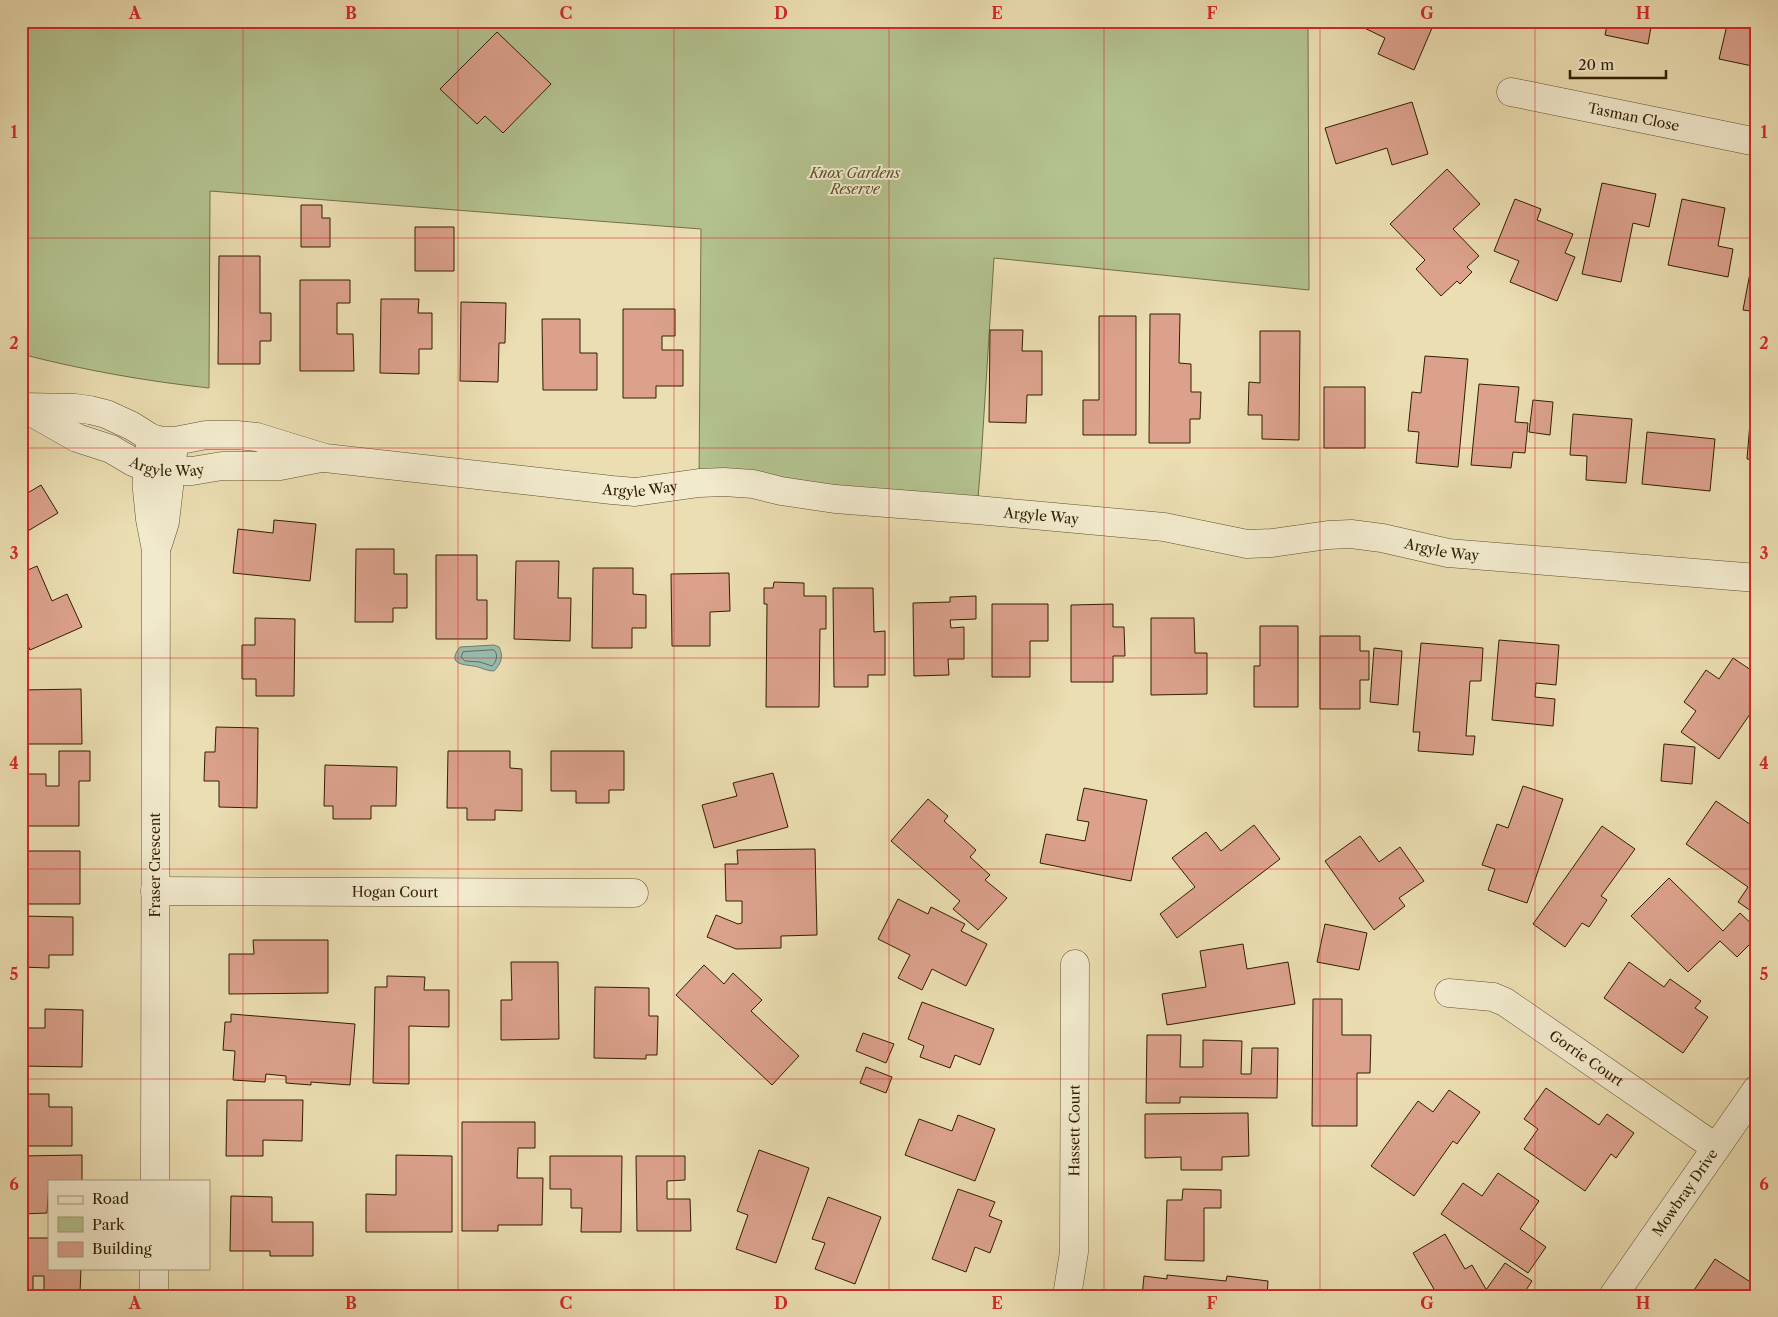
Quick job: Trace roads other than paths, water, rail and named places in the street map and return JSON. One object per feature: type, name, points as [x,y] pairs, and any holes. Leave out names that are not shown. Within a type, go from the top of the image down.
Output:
[{"type":"street","name":"Tasman Close","points":[[1510,92],[1757,142]]},
{"type":"street","name":"Argyle Way","points":[[22,407],[90,410],[163,439],[206,435],[258,437],[325,458],[634,492],[699,483],[744,483],[834,499],[1164,527],[1247,544],[1351,534],[1382,538],[1448,553],[1757,578]]},
{"type":"street","name":"Argyle Way","points":[[22,407],[77,438],[111,449],[159,470],[192,472],[222,466],[280,466],[325,458]]},
{"type":"street","name":"Fraser Crescent","points":[[154,1180],[156,550],[150,519],[163,439]]},
{"type":"street","name":"Hogan Court","points":[[155,892],[634,892]]},
{"type":"street","name":"Hassett Court","points":[[1067,1296],[1074,1252],[1075,964]]},
{"type":"street","name":"Gorrie Court","points":[[1449,993],[1493,997],[1506,1002],[1715,1147]]},
{"type":"street","name":"Mowbray Drive","points":[[1613,1296],[1757,1089]]},
{"type":"street","points":[[154,1270],[154,1296]]},
{"type":"water","points":[[494,645],[501,650],[501,657],[500,663],[494,671],[456,661],[456,653],[460,647]]},
{"type":"park label","name":"Knox Gardens Reserve","points":[[855,182]]}]
